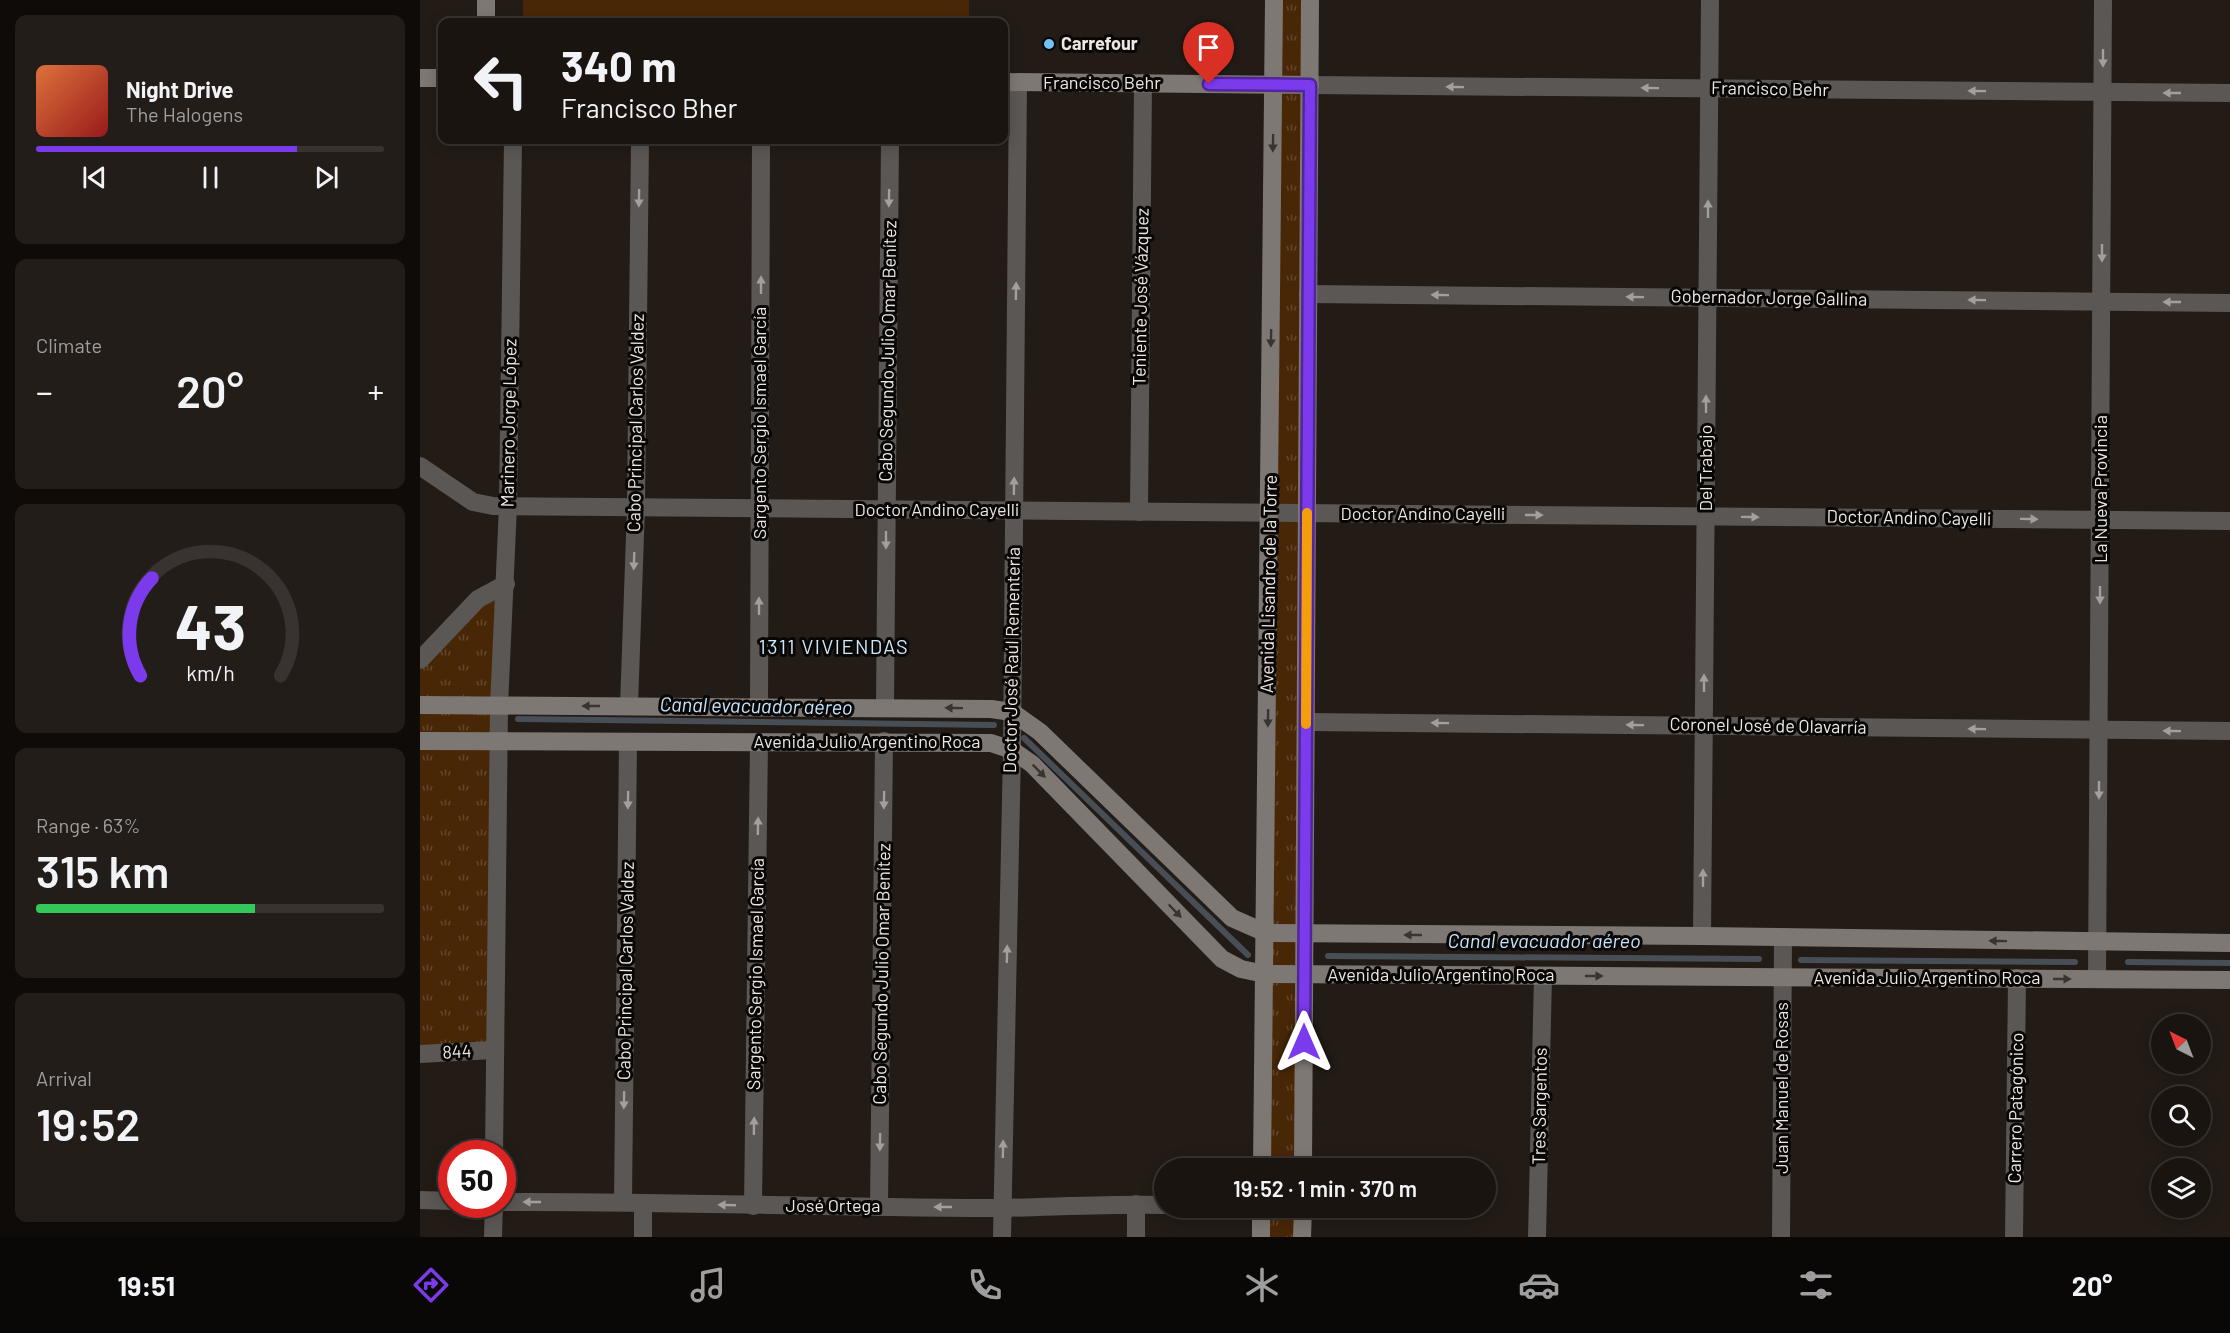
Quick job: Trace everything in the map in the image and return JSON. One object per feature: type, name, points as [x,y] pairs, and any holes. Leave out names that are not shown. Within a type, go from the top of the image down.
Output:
[{"type":"main road","points":[[486,0],[486,18]]},
{"type":"main road","name":"Avenida Lisandro de la Torre","points":[[1262,1158],[1274,0]]},
{"type":"main road","name":"Avenida Lisandro de la Torre","points":[[1303,1158],[1310,0]]},
{"type":"main road","points":[[420,78],[438,78]]},
{"type":"main road","name":"Francisco Behr","points":[[1011,82],[1310,85]]},
{"type":"main road","name":"Avenida Julio Argentino Roca","points":[[420,705],[885,707],[991,709],[1012,712],[1040,732],[1232,918],[1266,933],[2230,943]]},
{"type":"main road","name":"Avenida Julio Argentino Roca","points":[[420,741],[992,742],[1012,750],[1032,764],[1222,959],[1241,969],[1265,974],[2230,980]]},
{"type":"main road","points":[[1261,1218],[1261,1237]]},
{"type":"main road","points":[[1302,1237],[1303,1218]]},
{"type":"street","name":"Del Trabajo","points":[[1702,936],[1710,0]]},
{"type":"street","name":"La Nueva Provincia","points":[[2097,979],[2103,0]]},
{"type":"street","name":"Doctor José Raúl Rementería","points":[[1002,1237],[1012,750],[1014,510],[1011,82]]},
{"type":"street","name":"Teniente José Vázquez","points":[[1139,512],[1143,83]]},
{"type":"street","name":"Francisco Behr","points":[[1310,85],[2230,93]]},
{"type":"street","name":"Marinero Jorge López","points":[[494,1140],[493,1050],[499,706],[508,506],[513,144]]},
{"type":"street","name":"Cabo Principal Carlos Valdez","points":[[629,706],[636,507],[640,144]]},
{"type":"street","name":"Sargento Sergio Ismael García","points":[[759,706],[761,144]]},
{"type":"street","name":"Cabo Segundo Julio Omar Benítez","points":[[885,707],[890,144]]},
{"type":"street","name":"Gobernador Jorge Gallina","points":[[1308,294],[2230,303]]},
{"type":"street","name":"Doctor Andino Cayelli","points":[[422,470],[473,502],[508,506],[2230,521]]},
{"type":"street","points":[[420,660],[478,599],[506,584]]},
{"type":"street","name":"Coronel José de Olavarría","points":[[1306,722],[2230,731]]},
{"type":"street","name":"Cabo Segundo Julio Omar Benítez","points":[[879,1206],[884,741]]},
{"type":"street","name":"Cabo Principal Carlos Valdez","points":[[623,1201],[628,742]]},
{"type":"street","name":"Sargento Sergio Ismael García","points":[[753,1206],[759,742]]},
{"type":"street","name":"Juan Manuel de Rosas","points":[[1781,1237],[1783,939]]},
{"type":"street","name":"Tres Sargentos","points":[[1537,1237],[1543,976]]},
{"type":"street","name":"Carrero Patagónico","points":[[2014,1237],[2017,978]]},
{"type":"street","name":"844","points":[[420,1054],[493,1050]]},
{"type":"street","points":[[420,1200],[438,1201]]},
{"type":"street","name":"José Ortega","points":[[516,1202],[623,1201],[753,1206],[1002,1208],[1154,1205]]},
{"type":"street","points":[[643,1203],[643,1237]]},
{"type":"street","points":[[1136,1204],[1136,1237]]},
{"type":"street","points":[[493,1237],[494,1218]]},
{"type":"green space","points":[[523,0],[969,0],[969,18],[523,18]]},
{"type":"green space","points":[[1274,0],[1310,0],[1303,1158],[1262,1158]]},
{"type":"green space","points":[[506,584],[493,1050],[420,1054],[420,660]]},
{"type":"green space","points":[[1261,1218],[1303,1218],[1302,1237],[1261,1237]]},
{"type":"waterway","name":"Canal evacuador aéreo","points":[[518,719],[994,725]]},
{"type":"waterway","name":"Canal evacuador aéreo","points":[[1024,738],[1248,955]]},
{"type":"waterway","name":"Canal evacuador aéreo","points":[[1328,956],[1759,959]]},
{"type":"waterway","name":"Canal evacuador aéreo","points":[[1801,960],[2075,962]]},
{"type":"waterway","name":"Canal evacuador aéreo","points":[[2128,962],[2230,963]]},
{"type":"slow traffic","points":[[1306,724],[1307,513]]},
{"type":"place","name":"Carrefour","points":[[1049,44]]},
{"type":"district","name":"1311 VIVIENDAS","points":[[834,647]]},
{"type":"route","points":[[1209,84],[1310,85],[1304,1042]]}]
